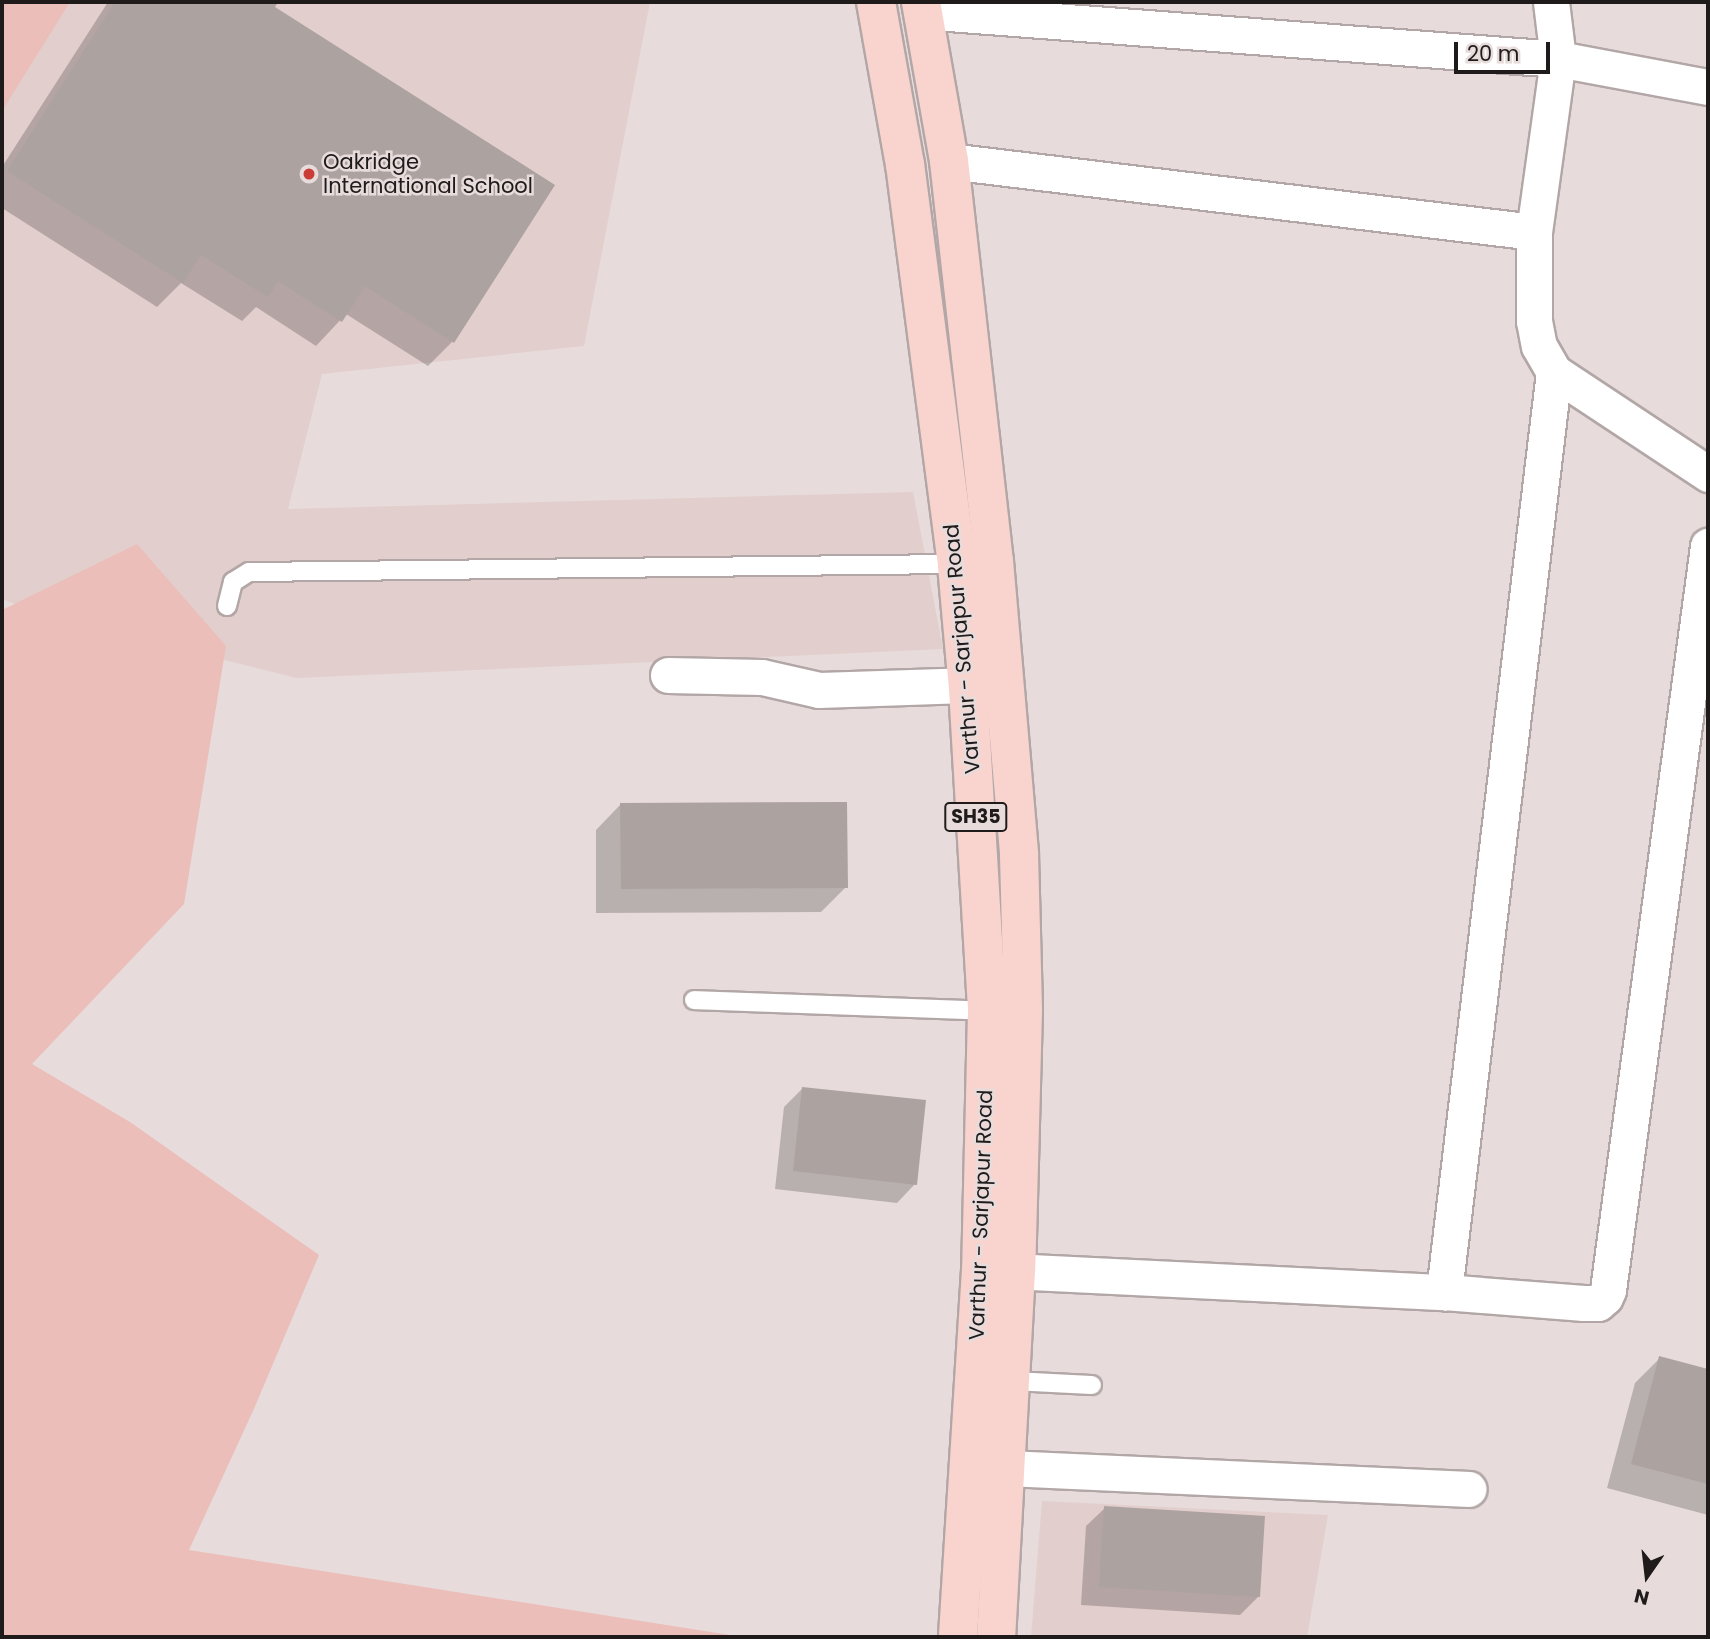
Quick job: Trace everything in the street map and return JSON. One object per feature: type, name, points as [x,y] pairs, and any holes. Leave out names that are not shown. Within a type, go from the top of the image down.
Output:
[{"type":"main road","name":"Varthur - Sarjapur Road","points":[[876,2],[976,563],[1006,683],[1019,855],[1005,1011],[999,1270],[958,1637]]},
{"type":"main road","name":"Varthur - Sarjapur Road","points":[[922,7],[949,161],[976,563],[968,688],[1005,1011]]},
{"type":"main road","name":"Varthur - Sarjapur Road","points":[[996,1637],[1012,1381],[999,1270]]},
{"type":"street","points":[[1550,2],[1558,59],[1534,232],[1534,321],[1539,346],[1554,372],[1708,474]]},
{"type":"street","points":[[922,7],[1558,59],[1708,87]]},
{"type":"street","points":[[949,161],[1534,232]]},
{"type":"street","points":[[1444,1292],[1554,372]]},
{"type":"street","points":[[999,1270],[1444,1292],[1584,1304],[1598,1303],[1605,1297],[1708,546]]},
{"type":"street","points":[[668,675],[762,677],[819,690],[968,688],[1006,683]]},
{"type":"street","points":[[1007,1468],[1469,1489]]},
{"type":"lane","points":[[227,606],[233,582],[249,572],[976,563]]},
{"type":"lane","points":[[694,1000],[1005,1011]]},
{"type":"lane","points":[[1012,1381],[1093,1385]]},
{"type":"shaded area","name":"Oakridge International School","points":[[2,2],[650,2],[584,346],[322,374],[288,509],[913,492],[943,649],[297,678],[46,616],[2,599]]},
{"type":"shaded area","points":[[2,2],[70,2],[2,111]]},
{"type":"shaded area","points":[[137,544],[226,646],[184,904],[32,1064],[130,1122],[319,1255],[253,1411],[189,1550],[743,1637],[2,1637],[2,610]]},
{"type":"shaded area","points":[[1042,1501],[1328,1515],[1307,1637],[1031,1637]]},
{"type":"building","points":[[115,2],[278,2],[275,7],[555,185],[454,343],[365,286],[342,322],[278,281],[268,297],[201,255],[183,283],[7,171]]},
{"type":"building","points":[[847,802],[848,888],[621,889],[620,803]]},
{"type":"building","points":[[802,1087],[926,1100],[917,1185],[793,1171]]},
{"type":"building","points":[[1659,1356],[1708,1369],[1708,1484],[1631,1464]]},
{"type":"building","points":[[1104,1506],[1265,1516],[1260,1597],[1099,1587]]},
{"type":"place","name":"Oakridge International School","points":[[309,174]]}]
